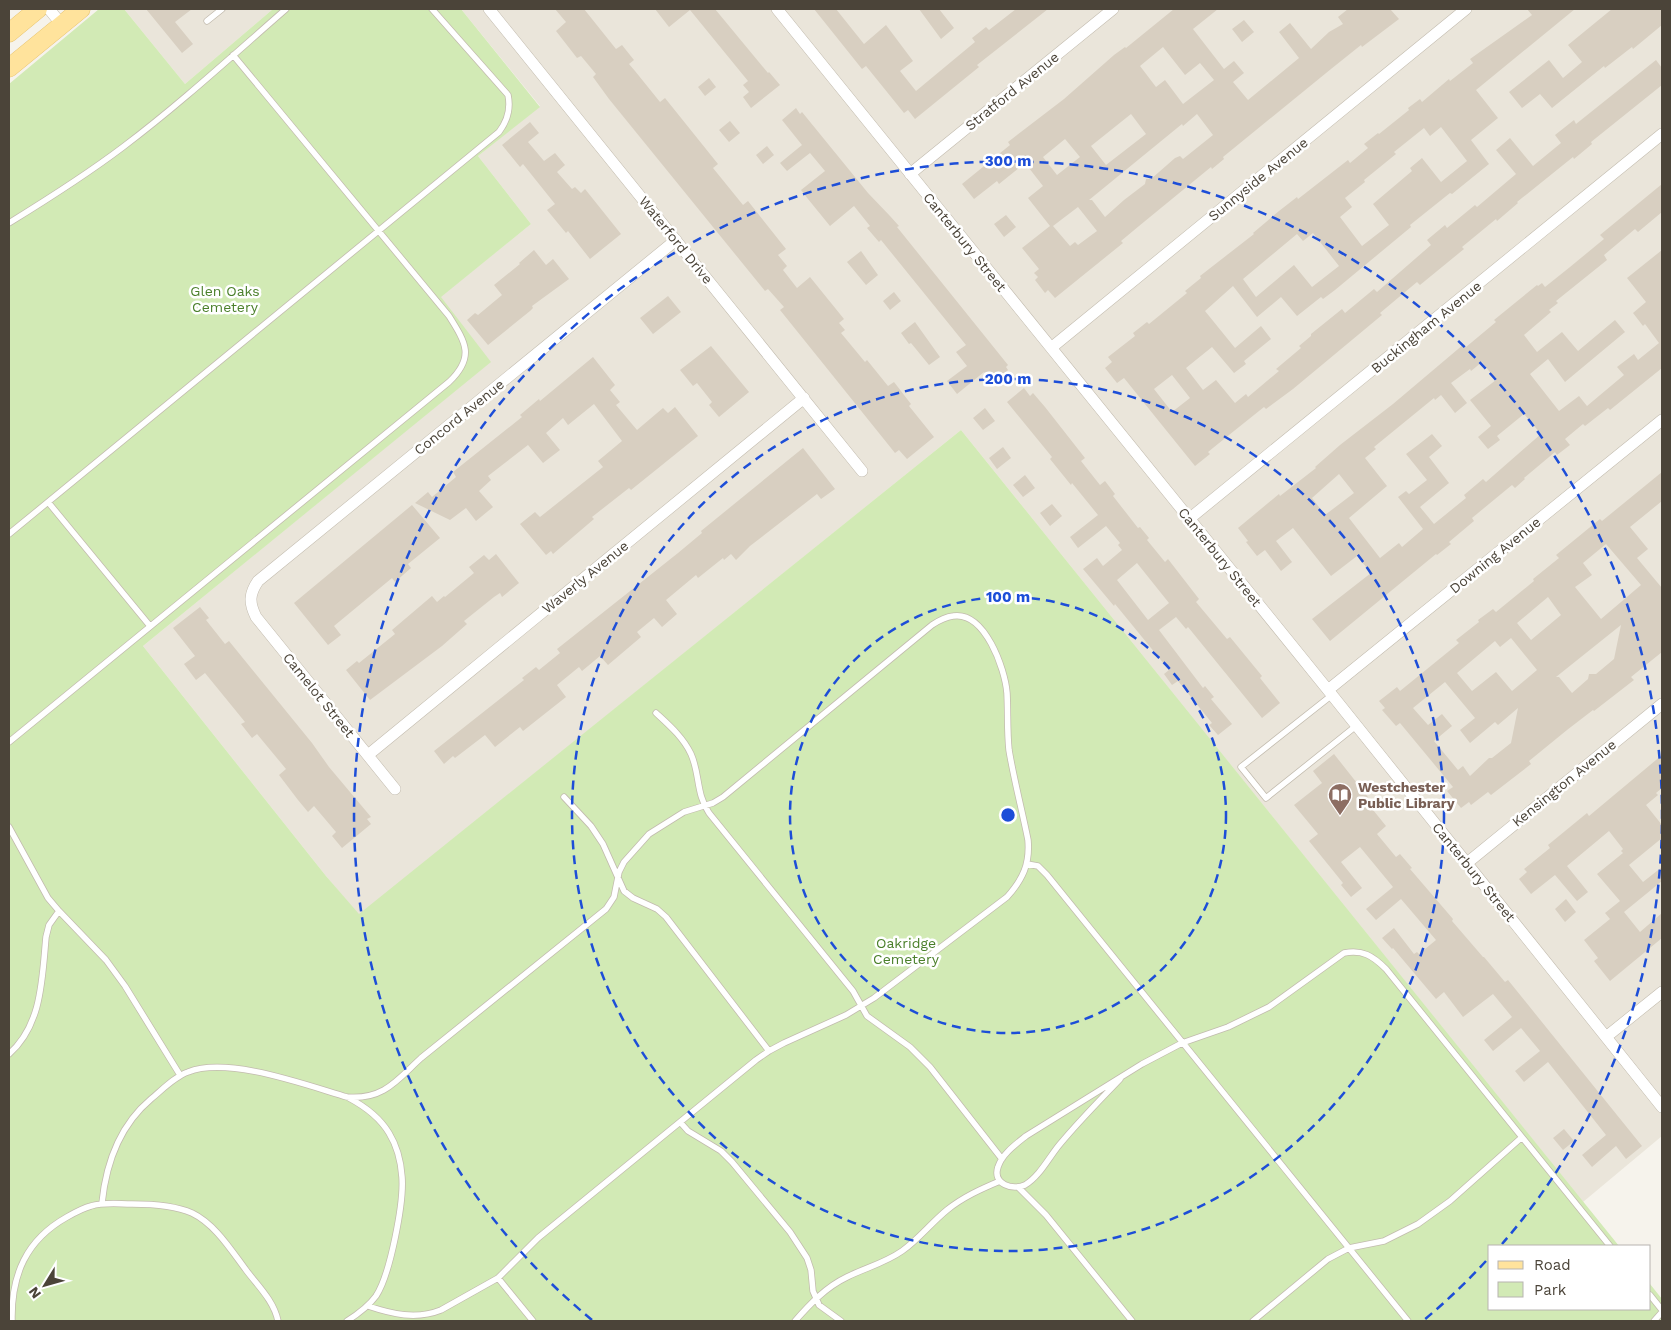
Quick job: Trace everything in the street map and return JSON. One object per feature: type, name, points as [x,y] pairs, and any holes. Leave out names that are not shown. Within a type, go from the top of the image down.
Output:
[{"type":"main road","points":[[9,33],[38,9]]},
{"type":"main road","points":[[9,68],[81,9]]},
{"type":"street","points":[[49,9],[62,25]]},
{"type":"street","name":"Waterford Drive","points":[[489,9],[862,471]]},
{"type":"street","name":"Canterbury Street","points":[[777,9],[1330,692],[1662,1107]]},
{"type":"street","name":"Stratford Avenue","points":[[910,174],[1113,9]]},
{"type":"street","name":"Sunnyside Avenue","points":[[1051,348],[1466,9]]},
{"type":"street","name":"Buckingham Avenue","points":[[1189,519],[1662,134]]},
{"type":"street","name":"Concord Avenue","points":[[250,598],[252,589],[258,581],[676,240]]},
{"type":"street","name":"Waverly Avenue","points":[[368,756],[804,398]]},
{"type":"street","name":"Downing Avenue","points":[[1330,692],[1662,420]]},
{"type":"street","name":"Camelot Street","points":[[250,598],[251,608],[256,617],[395,789]]},
{"type":"street","name":"Kensington Avenue","points":[[1467,863],[1662,704]]},
{"type":"street","points":[[1606,1037],[1662,992]]},
{"type":"lane","points":[[207,21],[222,9]]},
{"type":"lane","points":[[9,223],[73,183],[124,146],[176,105],[286,9]]},
{"type":"lane","points":[[9,534],[499,132],[508,118],[510,103],[508,95],[503,87],[432,9]]},
{"type":"lane","points":[[9,742],[449,382],[466,359],[464,342],[449,316],[233,55]]},
{"type":"lane","points":[[48,502],[150,626]]},
{"type":"lane","points":[[102,1203],[104,1184],[121,1134],[137,1112],[180,1076],[199,1069],[230,1068],[271,1075],[348,1097],[359,1098],[384,1092],[421,1058],[606,909],[614,897],[618,877],[624,862],[649,834],[684,812],[713,803],[734,789],[932,625],[954,615],[972,621],[988,639],[997,655],[1007,692],[1010,751],[1029,852],[1027,864],[1018,884],[1007,896],[874,998],[846,1015],[769,1051],[538,1238],[498,1278],[431,1314],[405,1316],[368,1306]]},
{"type":"lane","points":[[1330,692],[1241,767],[1266,798],[1356,726]]},
{"type":"lane","points":[[656,713],[682,740],[691,754],[704,805],[853,991],[867,1016],[910,1047],[930,1067],[1002,1159]]},
{"type":"lane","points":[[564,797],[578,811],[599,838],[612,861],[624,891],[633,898],[657,909],[666,917],[769,1051]]},
{"type":"lane","points":[[9,827],[48,898],[106,960],[125,986],[180,1076]]},
{"type":"lane","points":[[1027,864],[1033,864],[1043,869],[1408,1321]]},
{"type":"lane","points":[[9,1054],[19,1044],[32,1023],[37,1009],[46,937],[49,925],[59,911]]},
{"type":"lane","points":[[1120,1079],[1060,1144],[1035,1177],[1027,1184],[1019,1188],[1013,1188],[1006,1186],[1000,1181],[997,1176],[997,1168],[1012,1147],[1026,1136],[1142,1064],[1182,1043],[1228,1026],[1269,1007],[1344,953],[1360,952],[1369,954],[1386,969],[1609,1245]]},
{"type":"lane","points":[[347,1321],[368,1306],[377,1294],[389,1260],[402,1197],[402,1178],[395,1146],[389,1132],[360,1104],[348,1097]]},
{"type":"lane","points":[[680,1122],[688,1130],[721,1151],[790,1232],[807,1258],[819,1305],[841,1321]]},
{"type":"lane","points":[[1253,1321],[1328,1259],[1349,1248],[1384,1241],[1418,1224],[1450,1201],[1521,1138]]},
{"type":"lane","points":[[795,1321],[816,1298],[846,1278],[887,1260],[902,1251],[961,1199],[1000,1181]]},
{"type":"lane","points":[[1019,1188],[1046,1215],[1132,1321]]},
{"type":"lane","points":[[12,1321],[14,1292],[19,1272],[35,1242],[46,1230],[66,1218],[89,1206],[102,1203],[140,1204],[181,1209],[206,1222],[271,1303],[278,1321]]},
{"type":"lane","points":[[498,1278],[533,1321]]},
{"type":"lane","points":[[1651,1296],[1662,1311],[1654,1321]]},
{"type":"shaded area","points":[[124,9],[273,9],[185,84]]},
{"type":"shaded area","points":[[461,9],[1662,9],[1662,1136],[1583,1202],[961,430],[359,915],[143,646],[490,362],[440,297],[531,224],[478,156],[540,106]]},
{"type":"green space","name":"Oakridge Cemetery","points":[[99,9],[124,9],[185,84],[273,9],[461,9],[540,107],[478,156],[531,224],[441,297],[491,362],[143,646],[326,876],[359,914],[961,430],[1618,1245],[1488,1245],[1488,1310],[1651,1310],[1651,1285],[1662,1299],[1662,1321],[9,1321],[9,84]]},
{"type":"building","points":[[146,9],[192,9],[175,22],[193,44],[182,53]]},
{"type":"building","points":[[555,9],[584,9],[616,49],[622,45],[634,60],[629,64],[660,102],[665,98],[718,164],[713,168],[743,205],[748,201],[786,249],[778,255],[787,266],[783,270],[797,288],[810,277],[844,319],[839,323],[845,330],[841,333],[865,362],[867,360],[888,386],[894,382],[911,404],[909,406],[934,437],[907,459],[899,450],[895,453],[780,310],[784,307],[768,289],[765,291],[609,99],[593,77],[596,74],[581,56],[577,58],[556,31],[566,22]]},
{"type":"building","points":[[655,9],[715,9],[780,85],[751,108],[743,97],[749,92],[743,85],[748,81],[690,10],[669,27]]},
{"type":"building","points":[[814,9],[836,9],[864,44],[886,25],[913,61],[900,71],[916,91],[975,42],[972,38],[986,27],[989,30],[1016,9],[1048,9],[977,65],[979,67],[915,119],[908,110],[904,113],[866,66],[862,69]]},
{"type":"building","points":[[919,9],[939,9],[954,28],[941,39]]},
{"type":"building","points":[[1174,9],[1218,9],[1193,29],[1224,69],[1234,61],[1244,73],[1233,82],[1248,100],[1299,58],[1279,32],[1290,23],[1311,49],[1329,32],[1343,24],[1338,17],[1348,9],[1390,9],[1399,19],[1362,47],[1361,45],[1331,69],[1223,157],[1224,159],[1212,169],[1211,167],[1139,226],[1121,241],[1123,243],[1055,298],[1048,290],[1045,293],[1035,280],[1038,277],[1034,273],[1039,269],[1022,248],[1050,226],[1028,198],[1043,186],[1025,163],[999,184],[997,181],[974,199],[962,184],[1010,145],[1008,142],[1064,99],[1114,55],[1126,48]],"holes":[[[1163,47],[1185,75],[1200,63],[1214,80],[1183,104],[1165,80],[1156,87],[1140,66]],[[1131,114],[1146,134],[1106,165],[1091,146]],[[1197,114],[1213,135],[1183,159],[1180,156],[1175,158],[1151,179],[1146,179],[1145,184],[1105,217],[1092,200],[1089,200],[1182,124],[1183,126]],[[1065,139],[1080,157],[1057,175],[1043,157]],[[1078,207],[1097,231],[1078,245],[1075,242],[1070,246],[1053,226]]]},
{"type":"building","points":[[1527,9],[1575,9],[1476,90],[1498,118],[1471,140],[1489,164],[1410,225],[1411,227],[1335,290],[1323,299],[1321,297],[1297,316],[1281,297],[1257,317],[1233,286],[1205,311],[1235,348],[1261,326],[1271,339],[1244,361],[1246,364],[1234,373],[1212,347],[1186,368],[1203,390],[1216,380],[1235,403],[1246,394],[1248,397],[1279,371],[1276,369],[1301,348],[1299,346],[1311,334],[1342,309],[1345,313],[1374,289],[1377,292],[1431,245],[1427,240],[1445,225],[1447,228],[1475,205],[1477,207],[1516,174],[1496,150],[1510,138],[1533,166],[1561,143],[1555,135],[1574,120],[1576,124],[1656,60],[1662,68],[1662,85],[1591,142],[1592,144],[1574,159],[1573,157],[1517,202],[1497,221],[1496,219],[1462,247],[1464,249],[1420,285],[1417,282],[1380,313],[1382,315],[1293,389],[1266,409],[1264,407],[1208,452],[1210,454],[1195,466],[1124,378],[1117,383],[1105,368],[1112,362],[1108,357],[1135,336],[1133,333],[1147,322],[1149,324],[1187,293],[1185,291],[1201,278],[1200,276],[1254,234],[1279,211],[1297,197],[1298,199],[1348,160],[1350,163],[1368,148],[1364,144],[1409,110],[1408,108],[1420,99],[1422,102],[1449,79],[1450,81],[1473,63],[1470,59],[1532,15]],"holes":[[[1441,127],[1467,161],[1441,182],[1422,158],[1410,168],[1412,171],[1373,204],[1389,225],[1362,246],[1340,217],[1352,207],[1345,198],[1396,154],[1394,152],[1424,128],[1430,136]],[[1313,233],[1339,266],[1312,287],[1294,265],[1256,297],[1243,279],[1297,234],[1303,241]],[[1172,375],[1190,398],[1172,412],[1154,389]]]},
{"type":"building","points":[[1612,9],[1662,9],[1662,25],[1633,49],[1632,47],[1605,68],[1604,66],[1552,108],[1540,94],[1522,108],[1509,92],[1549,60],[1563,78],[1582,62],[1568,45]]},
{"type":"building","points":[[1244,20],[1254,32],[1242,42],[1232,29]]},
{"type":"building","points":[[709,78],[716,87],[705,96],[698,87]]},
{"type":"building","points":[[796,108],[800,114],[802,112],[868,193],[899,226],[897,227],[1008,365],[1006,367],[1008,370],[992,383],[984,372],[957,394],[947,381],[967,366],[956,352],[966,345],[881,240],[879,242],[867,228],[870,226],[854,206],[830,226],[808,199],[801,190],[825,171],[810,153],[787,171],[780,163],[802,145],[782,120]]},
{"type":"building","points":[[730,121],[740,133],[729,142],[719,130]]},
{"type":"building","points":[[530,122],[539,133],[528,142],[544,161],[555,153],[565,165],[557,172],[572,189],[575,187],[581,193],[585,189],[621,234],[590,259],[568,231],[566,233],[547,210],[555,204],[523,164],[520,167],[502,145]]},
{"type":"building","points":[[767,146],[774,155],[763,164],[756,155]]},
{"type":"building","points":[[1662,184],[1662,212],[1638,232],[1635,229],[1604,255],[1607,260],[1556,301],[1558,303],[1549,310],[1551,312],[1524,335],[1537,352],[1562,332],[1578,351],[1615,320],[1625,332],[1565,382],[1548,359],[1530,374],[1559,411],[1579,396],[1587,406],[1624,375],[1617,367],[1634,354],[1638,360],[1659,343],[1645,324],[1643,326],[1633,313],[1646,302],[1627,278],[1662,250],[1662,368],[1610,410],[1608,408],[1585,426],[1583,424],[1565,439],[1570,445],[1557,455],[1555,452],[1515,488],[1512,485],[1472,518],[1474,521],[1449,542],[1451,544],[1436,554],[1330,641],[1312,619],[1371,573],[1357,556],[1331,576],[1293,528],[1276,541],[1292,562],[1281,571],[1265,550],[1257,556],[1238,528],[1279,494],[1280,496],[1316,468],[1340,445],[1393,404],[1464,344],[1466,347],[1496,322],[1494,320],[1537,285],[1542,283],[1545,287],[1570,267],[1604,239],[1600,235]],"holes":[[[1482,362],[1496,380],[1470,400],[1491,426],[1478,437],[1488,449],[1500,440],[1497,436],[1524,414],[1541,434],[1486,482],[1483,479],[1464,495],[1466,498],[1434,524],[1420,507],[1449,483],[1429,457],[1442,446],[1432,434],[1406,454],[1427,480],[1409,494],[1406,491],[1398,497],[1423,529],[1402,547],[1399,543],[1380,558],[1349,518],[1387,486],[1365,458],[1376,449],[1374,447],[1434,398],[1435,400],[1441,395],[1455,413],[1467,403],[1451,383]],[[1339,474],[1354,493],[1325,515],[1312,498]]]},
{"type":"building","points":[[1006,215],[1016,227],[1004,237],[994,224]]},
{"type":"building","points":[[534,250],[546,265],[553,259],[569,279],[532,306],[533,308],[530,311],[488,345],[467,320],[475,313],[478,315],[502,295],[494,285]]},
{"type":"building","points":[[861,251],[878,275],[866,285],[847,262]]},
{"type":"building","points":[[894,292],[901,301],[890,310],[883,301]]},
{"type":"building","points":[[668,296],[681,312],[653,334],[640,318]]},
{"type":"building","points":[[915,322],[940,357],[929,365],[901,333]]},
{"type":"building","points":[[711,346],[749,392],[719,417],[709,405],[712,402],[697,383],[693,386],[680,370]]},
{"type":"building","points":[[593,357],[615,385],[610,390],[620,402],[616,405],[637,430],[663,408],[668,413],[675,407],[698,436],[631,490],[629,488],[592,517],[594,519],[553,554],[551,551],[546,555],[520,524],[535,512],[540,517],[603,467],[598,461],[622,441],[594,404],[568,425],[563,418],[546,433],[560,450],[543,463],[528,445],[488,476],[491,480],[479,491],[493,507],[476,521],[466,508],[450,520],[415,503],[428,492],[432,497],[456,477],[453,472],[522,417],[520,415],[539,399],[540,401]]},
{"type":"building","points":[[1024,388],[1030,396],[1033,393],[1085,458],[1081,461],[1100,485],[1105,481],[1115,494],[1113,496],[1138,528],[1140,527],[1149,538],[1147,540],[1165,562],[1168,559],[1199,599],[1196,602],[1227,639],[1230,637],[1262,676],[1260,678],[1280,703],[1262,718],[1188,627],[1186,629],[1176,617],[1159,630],[1203,688],[1205,686],[1214,697],[1211,699],[1232,724],[1218,735],[1209,725],[1212,723],[1178,681],[1172,685],[1164,674],[1169,670],[1115,604],[1114,606],[1083,569],[1097,558],[1103,566],[1122,550],[1118,545],[1120,543],[1106,526],[1078,548],[1070,537],[1098,515],[1050,459],[1052,457],[1007,402]],"holes":[[[1137,563],[1169,603],[1148,620],[1117,580]]]},
{"type":"building","points":[[985,408],[995,421],[983,430],[973,418]]},
{"type":"building","points":[[1003,447],[1011,458],[997,469],[989,458]]},
{"type":"building","points":[[803,448],[835,489],[821,499],[817,494],[750,546],[736,560],[731,554],[698,578],[696,575],[666,600],[677,614],[662,627],[654,618],[637,632],[641,637],[608,665],[600,656],[582,671],[579,667],[557,685],[566,697],[523,731],[520,727],[495,747],[485,735],[444,764],[434,751],[524,680],[522,678],[536,667],[539,670],[560,653],[557,649],[678,553],[702,533],[701,531]]},
{"type":"building","points":[[1662,472],[1662,501],[1630,527],[1648,549],[1637,558],[1662,588],[1662,652],[1631,677],[1634,680],[1529,761],[1531,764],[1491,795],[1488,792],[1471,805],[1469,802],[1461,808],[1447,791],[1453,787],[1400,723],[1396,726],[1382,710],[1385,708],[1379,701],[1397,687],[1400,691],[1459,643],[1456,640],[1479,622],[1478,620],[1493,609],[1496,612],[1559,558],[1556,555],[1600,519],[1602,521]],"holes":[[[1606,544],[1641,585],[1601,619],[1575,587],[1592,575],[1583,563]],[[1548,597],[1561,615],[1531,640],[1517,623]],[[1621,625],[1614,659],[1596,674],[1589,674],[1588,679],[1572,693],[1559,677],[1556,677]],[[1511,638],[1537,670],[1512,691],[1496,672],[1472,691],[1457,673],[1495,641],[1500,647]],[[1445,682],[1475,718],[1460,730],[1470,743],[1495,722],[1498,725],[1518,708],[1511,743],[1492,758],[1489,758],[1470,776],[1463,766],[1458,770],[1434,741],[1452,726],[1442,714],[1428,725],[1413,708]]]},
{"type":"building","points":[[1025,475],[1035,488],[1023,497],[1013,485]]},
{"type":"building","points":[[1052,504],[1062,516],[1050,526],[1040,513]]},
{"type":"building","points":[[412,505],[440,538],[408,564],[411,568],[395,582],[392,578],[334,626],[341,635],[328,645],[294,603]]},
{"type":"building","points":[[496,554],[519,583],[502,597],[500,593],[494,597],[464,621],[467,624],[442,646],[370,700],[346,670],[357,661],[359,663],[395,634],[392,630],[432,596],[437,602],[474,573],[469,567],[484,555],[489,560]]},
{"type":"building","points":[[200,607],[209,618],[206,620],[225,644],[229,641],[371,817],[367,819],[371,824],[342,848],[332,836],[336,832],[314,806],[308,812],[298,800],[279,775],[286,769],[257,734],[252,738],[241,724],[245,722],[205,673],[196,680],[184,664],[195,656],[173,628]]},
{"type":"building","points":[[1334,754],[1368,797],[1365,800],[1386,826],[1377,834],[1396,857],[1400,854],[1412,868],[1410,869],[1453,919],[1452,921],[1505,982],[1508,980],[1642,1146],[1626,1159],[1616,1146],[1592,1167],[1582,1155],[1606,1135],[1548,1062],[1524,1082],[1515,1071],[1540,1051],[1521,1028],[1493,1051],[1484,1040],[1512,1017],[1493,994],[1463,1017],[1444,992],[1436,999],[1393,948],[1382,938],[1394,928],[1414,954],[1417,952],[1419,954],[1436,940],[1401,899],[1376,920],[1366,909],[1393,887],[1360,847],[1341,862],[1362,888],[1351,897],[1341,885],[1343,883],[1309,841],[1318,834],[1294,805],[1322,783],[1313,771]]},
{"type":"building","points":[[1662,755],[1662,788],[1656,793],[1658,795],[1646,805],[1662,825],[1662,838],[1629,865],[1643,882],[1662,867],[1662,881],[1624,912],[1640,932],[1662,913],[1662,938],[1610,981],[1594,961],[1598,958],[1584,940],[1610,919],[1605,913],[1620,901],[1597,874],[1623,853],[1621,851],[1623,849],[1609,831],[1567,866],[1588,892],[1577,901],[1555,875],[1531,894],[1519,879],[1527,872],[1524,869],[1550,848],[1548,845],[1587,813],[1589,816]]},
{"type":"building","points":[[1566,899],[1576,912],[1565,922],[1555,909]]},
{"type":"building","points":[[1564,1129],[1574,1141],[1563,1150],[1553,1138]]},
{"type":"place","name":"Westchester Public Library","points":[[1340,816]]},
{"type":"park label","name":"Glen Oaks Cemetery","points":[[225,300]]}]
